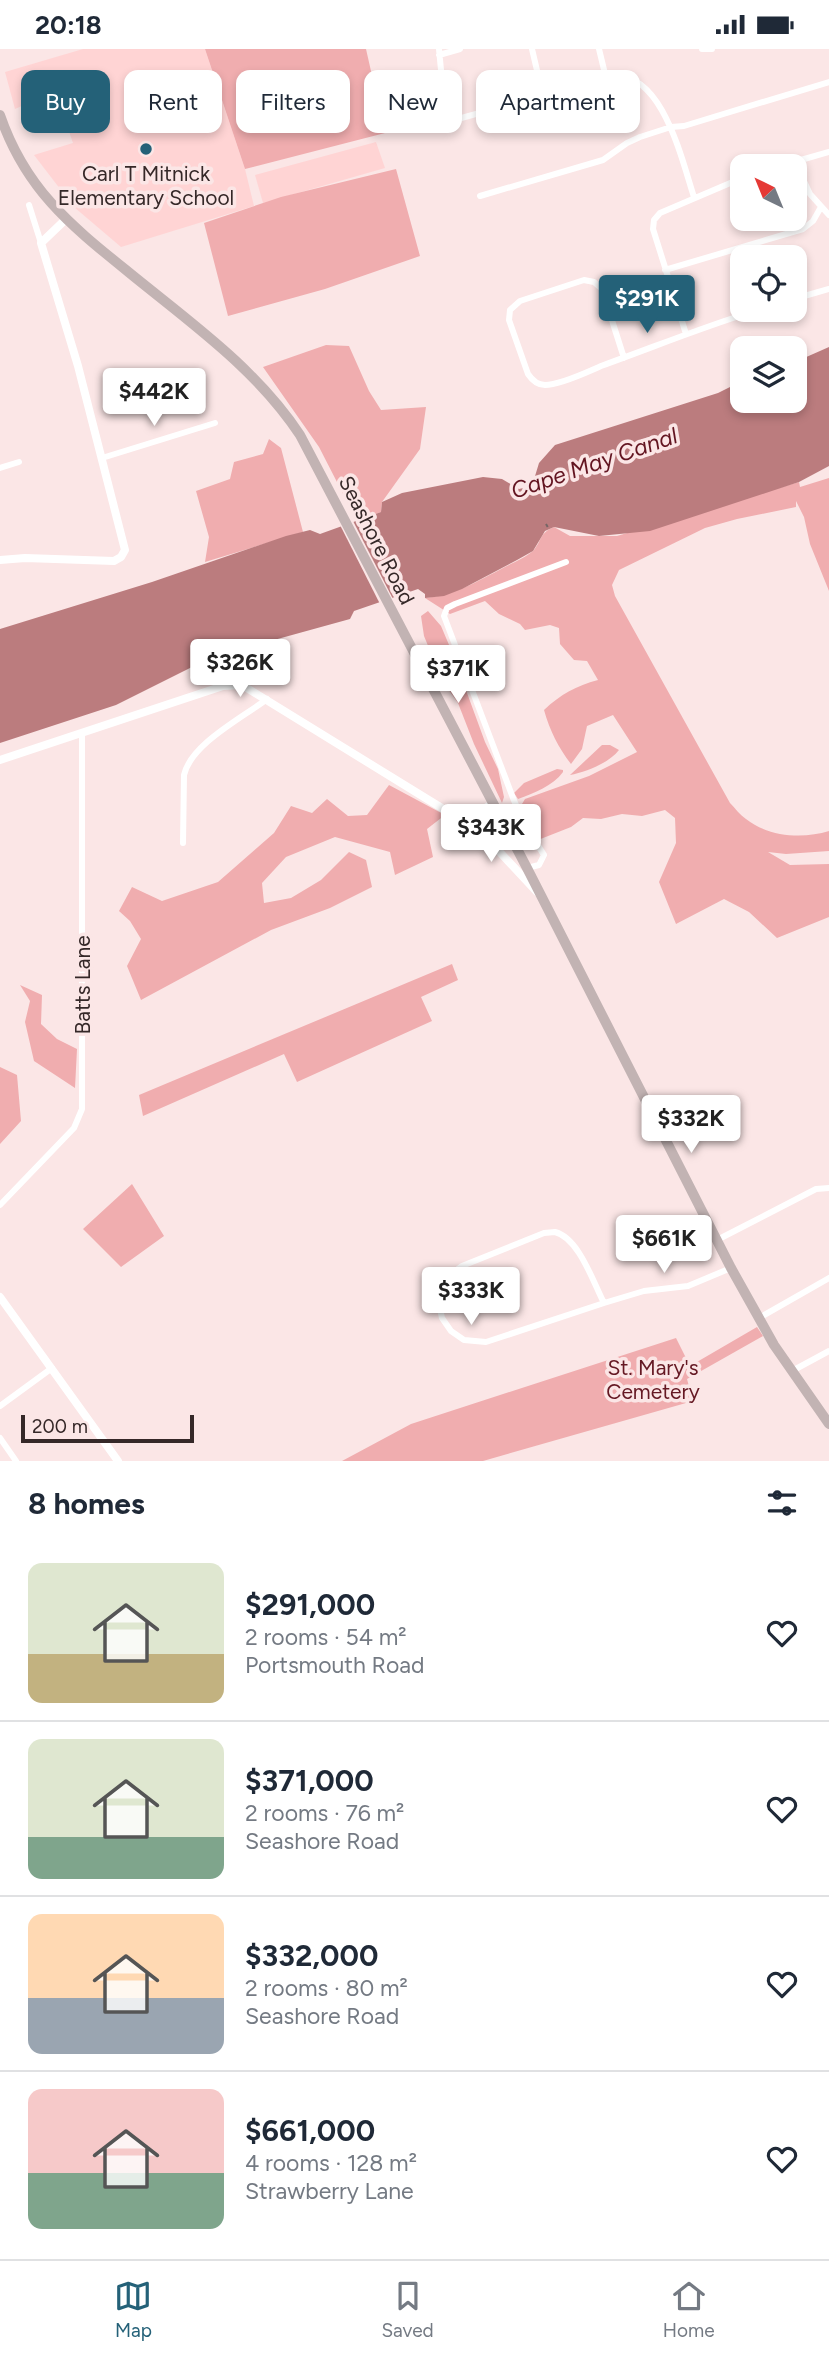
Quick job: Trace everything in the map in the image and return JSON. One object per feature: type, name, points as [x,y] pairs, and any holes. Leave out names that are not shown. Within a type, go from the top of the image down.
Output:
[{"type":"main road","name":"Seashore Road","points":[[0,115],[18,158],[35,184],[65,219],[234,358],[265,389],[300,435],[527,868],[731,1268],[792,1371],[829,1423]]},
{"type":"street","points":[[443,70],[439,52],[460,49]]},
{"type":"street","points":[[532,49],[537,70]]},
{"type":"street","points":[[598,49],[604,70]]},
{"type":"street","points":[[702,49],[712,49]]},
{"type":"street","points":[[480,197],[603,159],[627,143],[671,127],[684,126],[829,82]]},
{"type":"street","points":[[640,84],[659,106],[671,127],[694,197]]},
{"type":"street","points":[[807,158],[829,152]]},
{"type":"street","points":[[686,334],[653,229],[654,220],[660,213],[730,183]]},
{"type":"street","points":[[807,189],[829,215]]},
{"type":"street","points":[[0,560],[25,558],[114,561],[124,554],[125,545],[78,366],[29,205]]},
{"type":"street","points":[[665,270],[803,229],[813,221],[821,207]]},
{"type":"street","points":[[41,243],[65,219]]},
{"type":"street","points":[[624,358],[602,289],[594,282],[584,281],[520,301],[510,310],[509,320],[531,379],[539,384],[550,384],[624,358],[703,326],[730,318]]},
{"type":"street","points":[[807,295],[829,289]]},
{"type":"street","points":[[102,459],[215,423]]},
{"type":"street","points":[[0,467],[19,462]]},
{"type":"street","points":[[527,868],[539,865],[544,855],[524,824],[513,798],[444,616],[447,608],[455,604],[566,562]]},
{"type":"street","points":[[0,760],[229,684],[242,685],[458,817],[496,848],[540,894]]},
{"type":"street","points":[[183,843],[184,775],[187,765],[200,748],[268,699]]},
{"type":"street","name":"Batts Lane","points":[[0,1205],[74,1128],[82,1109],[82,733]]},
{"type":"street","points":[[458,817],[473,815],[492,804]]},
{"type":"street","points":[[718,1240],[816,1189],[829,1188]]},
{"type":"street","points":[[604,1303],[571,1240],[550,1232],[454,1271],[442,1288],[439,1304],[442,1318],[451,1331],[464,1340],[486,1342],[644,1291],[688,1286],[731,1268]]},
{"type":"street","points":[[759,1318],[829,1278]]},
{"type":"street","points":[[0,1297],[118,1461]]},
{"type":"street","points":[[792,1371],[829,1350]]},
{"type":"street","points":[[0,1406],[52,1368]]},
{"type":"street","points":[[0,1438],[16,1461]]},
{"type":"shaded area","name":"Carl T Mitnick Elementary School","points":[[83,49],[205,49],[212,70],[124,70],[124,133],[222,133],[222,100],[254,206],[121,247],[74,207],[34,155],[73,143],[70,133],[110,133],[110,70],[21,70],[21,106],[15,109],[5,72]]},
{"type":"shaded area","points":[[376,142],[385,168],[263,203],[255,175]]},
{"type":"green space","points":[[205,49],[366,49],[371,70],[364,70],[364,133],[385,133],[245,169],[222,100],[222,70],[212,70]]},
{"type":"green space","points":[[396,169],[420,256],[325,289],[228,316],[204,223],[281,197]]},
{"type":"green space","points":[[326,345],[349,346],[369,391],[381,410],[426,407],[420,449],[382,502],[381,512],[357,521],[319,447],[263,367]]},
{"type":"green space","points":[[269,439],[281,448],[303,532],[205,562],[209,537],[196,491],[230,479],[234,462],[263,454]]},
{"type":"green space","points":[[829,478],[829,591],[796,501],[796,507],[705,528],[619,570],[612,585],[615,596],[730,803],[742,816],[765,830],[786,835],[829,831],[829,851],[786,854],[768,852],[790,865],[829,864],[829,917],[777,938],[749,912],[724,899],[676,924],[659,882],[676,843],[675,818],[665,810],[642,816],[622,814],[601,819],[583,818],[571,827],[538,840],[522,804],[525,799],[589,776],[637,752],[613,715],[587,726],[582,749],[571,764],[558,745],[544,710],[569,691],[598,680],[587,661],[574,660],[560,644],[559,628],[550,625],[525,630],[520,624],[499,614],[485,601],[450,614],[425,598],[466,587],[522,558],[533,551],[543,535],[554,527],[570,536],[617,536],[799,482],[800,487]]},
{"type":"green space","points":[[428,611],[441,626],[498,769],[504,797],[502,803],[458,703],[446,686],[424,636],[421,616]]},
{"type":"green space","points":[[602,745],[610,745],[619,750],[597,766],[570,775]]},
{"type":"green space","points":[[557,769],[563,772],[543,789],[518,799],[514,793],[524,783]]},
{"type":"green space","points":[[389,785],[445,815],[427,829],[433,857],[395,875],[390,852],[335,837],[286,857],[262,883],[264,903],[291,898],[321,880],[349,852],[366,860],[372,887],[330,908],[271,930],[141,1000],[127,966],[141,939],[130,921],[119,911],[132,887],[162,901],[218,882],[274,833],[291,806],[312,813],[327,799],[348,816],[367,815]]},
{"type":"green space","points":[[452,964],[458,980],[421,997],[432,1021],[297,1082],[284,1054],[143,1116],[139,1095]]},
{"type":"green space","points":[[20,985],[42,995],[41,1024],[57,1039],[77,1049],[75,1088],[34,1061],[25,1022],[30,1001]]},
{"type":"green space","points":[[0,1067],[17,1075],[21,1121],[0,1144]]},
{"type":"green space","points":[[132,1184],[164,1236],[121,1267],[83,1229]]},
{"type":"green space","name":"St. Mary's Cemetery","points":[[757,1327],[763,1336],[687,1379],[693,1401],[483,1461],[342,1461],[411,1424],[676,1338],[690,1366]]},
{"type":"water","name":"Cape May Canal","points":[[829,347],[829,466],[799,482],[650,531],[599,536],[554,527],[545,531],[533,551],[462,589],[444,596],[425,598],[425,594],[418,589],[354,611],[350,619],[212,657],[116,705],[0,743],[0,629],[152,582],[286,536],[310,530],[320,534],[381,512],[382,502],[402,493],[483,477],[502,479],[519,489],[532,486],[539,463],[555,445],[730,387],[730,413],[807,413],[807,357]]},
{"type":"pier","points":[[352,519],[394,601],[381,606],[339,523]]},
{"type":"railway","points":[[523,481],[530,494]]},
{"type":"railway","points":[[546,524],[550,531]]},
{"type":"place","name":"Carl T Mitnick Elementary School","points":[[146,149]]}]
